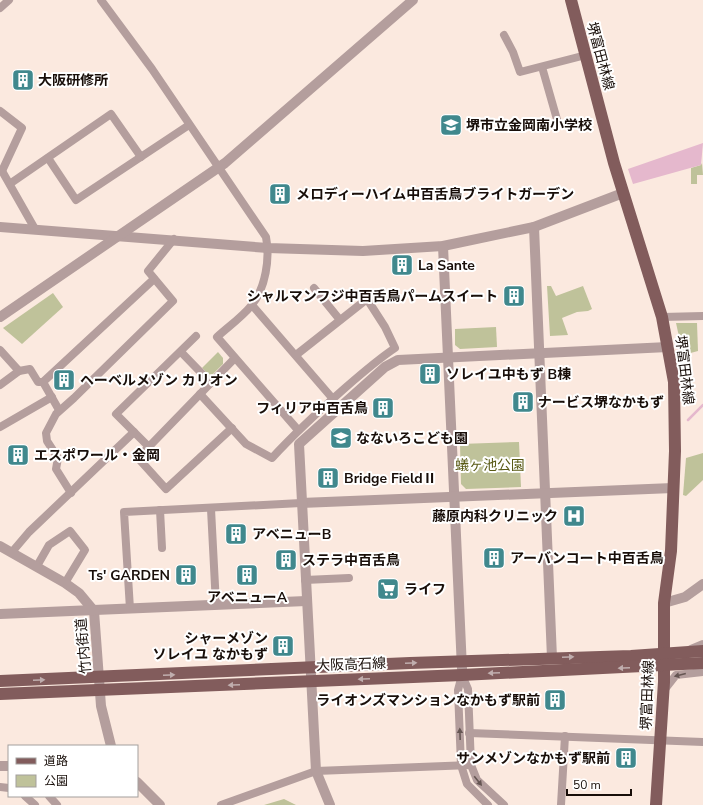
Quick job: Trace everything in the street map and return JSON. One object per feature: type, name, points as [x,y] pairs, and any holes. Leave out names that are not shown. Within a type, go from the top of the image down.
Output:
[{"type":"main road","name":"堺富田林線","points":[[571,0],[624,193],[662,317],[668,347],[676,407],[671,551],[664,603],[664,690],[656,805]]},
{"type":"main road","name":"大阪高石線","points":[[0,681],[100,684],[310,681],[462,675],[663,659],[686,652],[703,651]]},
{"type":"main road","name":"大阪高石線","points":[[0,694],[100,684],[309,668],[552,658],[663,659],[703,663]]},
{"type":"street","points":[[0,8],[9,0]]},
{"type":"street","points":[[101,0],[152,69],[266,237],[268,248],[263,284],[252,305],[217,337],[234,359],[298,430]]},
{"type":"street","points":[[1,314],[218,168],[259,135],[413,0]]},
{"type":"street","points":[[504,34],[514,52],[520,72],[586,55]]},
{"type":"street","points":[[542,67],[558,123]]},
{"type":"street","points":[[0,111],[22,128],[1,171],[35,229]]},
{"type":"street","points":[[10,184],[111,114],[141,157]]},
{"type":"street","points":[[48,158],[76,200],[189,125]]},
{"type":"street","points":[[0,227],[174,239],[268,248],[363,251],[443,246],[534,227],[624,193]]},
{"type":"street","points":[[534,227],[552,658]]},
{"type":"street","points":[[71,493],[56,469],[58,458],[47,441],[46,433],[59,410],[74,398],[176,301],[148,271],[174,239]]},
{"type":"street","points":[[443,246],[462,662],[462,675],[458,690],[461,765],[467,784],[488,805]]},
{"type":"street","points":[[43,382],[154,278]]},
{"type":"street","points":[[314,288],[340,320]]},
{"type":"street","points":[[200,394],[246,444],[272,458],[298,430],[380,357],[395,348],[385,327],[366,299],[296,354]]},
{"type":"street","points":[[252,305],[296,354],[333,399]]},
{"type":"street","points":[[662,317],[703,316]]},
{"type":"street","points":[[149,447],[116,414],[196,336]]},
{"type":"street","points":[[330,805],[316,770],[309,668],[299,444],[385,367],[398,360],[668,347]]},
{"type":"street","points":[[0,350],[19,371]]},
{"type":"street","points":[[180,352],[211,383]]},
{"type":"street","points":[[232,428],[166,489],[138,458],[234,359]]},
{"type":"street","points":[[0,385],[19,371],[30,369],[38,382],[43,382]]},
{"type":"street","points":[[43,382],[59,410]]},
{"type":"street","points":[[0,427],[52,397]]},
{"type":"street","points":[[12,552],[29,532],[134,432]]},
{"type":"street","points":[[130,609],[124,512],[211,509],[301,503],[673,488]]},
{"type":"street","points":[[211,509],[216,605]]},
{"type":"street","points":[[160,510],[162,548]]},
{"type":"street","points":[[37,566],[49,545],[70,530],[85,550],[65,583]]},
{"type":"street","name":"竹内街道","points":[[0,546],[65,583],[79,593],[94,611],[101,706],[111,745]]},
{"type":"street","points":[[305,580],[349,578]]},
{"type":"street","points":[[664,603],[685,597],[703,584]]},
{"type":"street","points":[[0,614],[306,601]]},
{"type":"street","points":[[686,652],[703,644]]},
{"type":"street","points":[[664,690],[676,675],[703,672]]},
{"type":"street","points":[[462,675],[468,690],[471,765],[477,780],[504,805]]},
{"type":"street","points":[[469,733],[703,742]]},
{"type":"street","points":[[561,805],[565,736]]},
{"type":"street","points":[[221,805],[316,770],[471,765]]},
{"type":"street","points":[[138,783],[160,805]]},
{"type":"street","points":[[26,797],[35,805]]},
{"type":"street","points":[[50,797],[57,805]]},
{"type":"green space","points":[[702,163],[703,175],[697,175],[697,184],[691,184],[691,168],[701,165]]},
{"type":"green space","points":[[547,286],[551,286],[556,296],[583,286],[592,309],[577,312],[562,318],[568,335],[550,336]]},
{"type":"green space","points":[[53,293],[63,307],[22,344],[3,328]]},
{"type":"green space","points":[[676,323],[697,323],[698,351],[683,355]]},
{"type":"green space","points":[[496,327],[497,347],[460,349],[455,345],[455,329]]},
{"type":"green space","points":[[218,352],[223,358],[223,364],[212,375],[208,374],[202,368]]},
{"type":"green space","name":"蟻ヶ池公園","points":[[519,442],[521,487],[466,489],[461,484],[460,444]]},
{"type":"green space","points":[[703,453],[703,480],[686,496],[683,495],[686,458]]},
{"type":"green space","points":[[284,799],[296,805],[264,805]]},
{"type":"shaded area","points":[[703,143],[701,165],[633,184],[628,169]]},
{"type":"waterway","points":[[688,420],[703,405]]},
{"type":"place","name":"大阪研修所","points":[[23,80]]},
{"type":"place","name":"堺市立金岡南小学校","points":[[451,125]]},
{"type":"place","name":"メロディーハイム中百舌鳥ブライトガーデン","points":[[280,194]]},
{"type":"place","name":"La Sante","points":[[402,265]]},
{"type":"place","name":"シャルマンフジ中百舌鳥パームスイート","points":[[514,296]]},
{"type":"place","name":"ソレイユ中もず B棟","points":[[430,374]]},
{"type":"place","name":"ヘーベルメゾン カリオン","points":[[64,380]]},
{"type":"place","name":"ナービス堺なかもず","points":[[523,402]]},
{"type":"place","name":"フィリア中百舌鳥","points":[[383,408]]},
{"type":"place","name":"なないろこども園","points":[[341,438]]},
{"type":"place","name":"エスポワール・金岡","points":[[18,455]]},
{"type":"place","name":"Bridge FieldⅡ","points":[[328,478]]},
{"type":"place","name":"藤原内科クリニック","points":[[574,516]]},
{"type":"place","name":"アベニューB","points":[[236,534]]},
{"type":"place","name":"アーバンコート中百舌鳥","points":[[494,558]]},
{"type":"place","name":"ステラ中百舌鳥","points":[[286,560]]},
{"type":"place","name":"Ts' GARDEN","points":[[186,575]]},
{"type":"place","name":"アベニューA","points":[[247,575]]},
{"type":"place","name":"ライフ","points":[[388,589]]},
{"type":"place","name":"シャーメゾン ソレイユ なかもず","points":[[283,646]]},
{"type":"place","name":"ライオンズマンションなかもず駅前","points":[[555,700]]},
{"type":"place","name":"サンメゾンなかもず駅前","points":[[626,758]]}]
